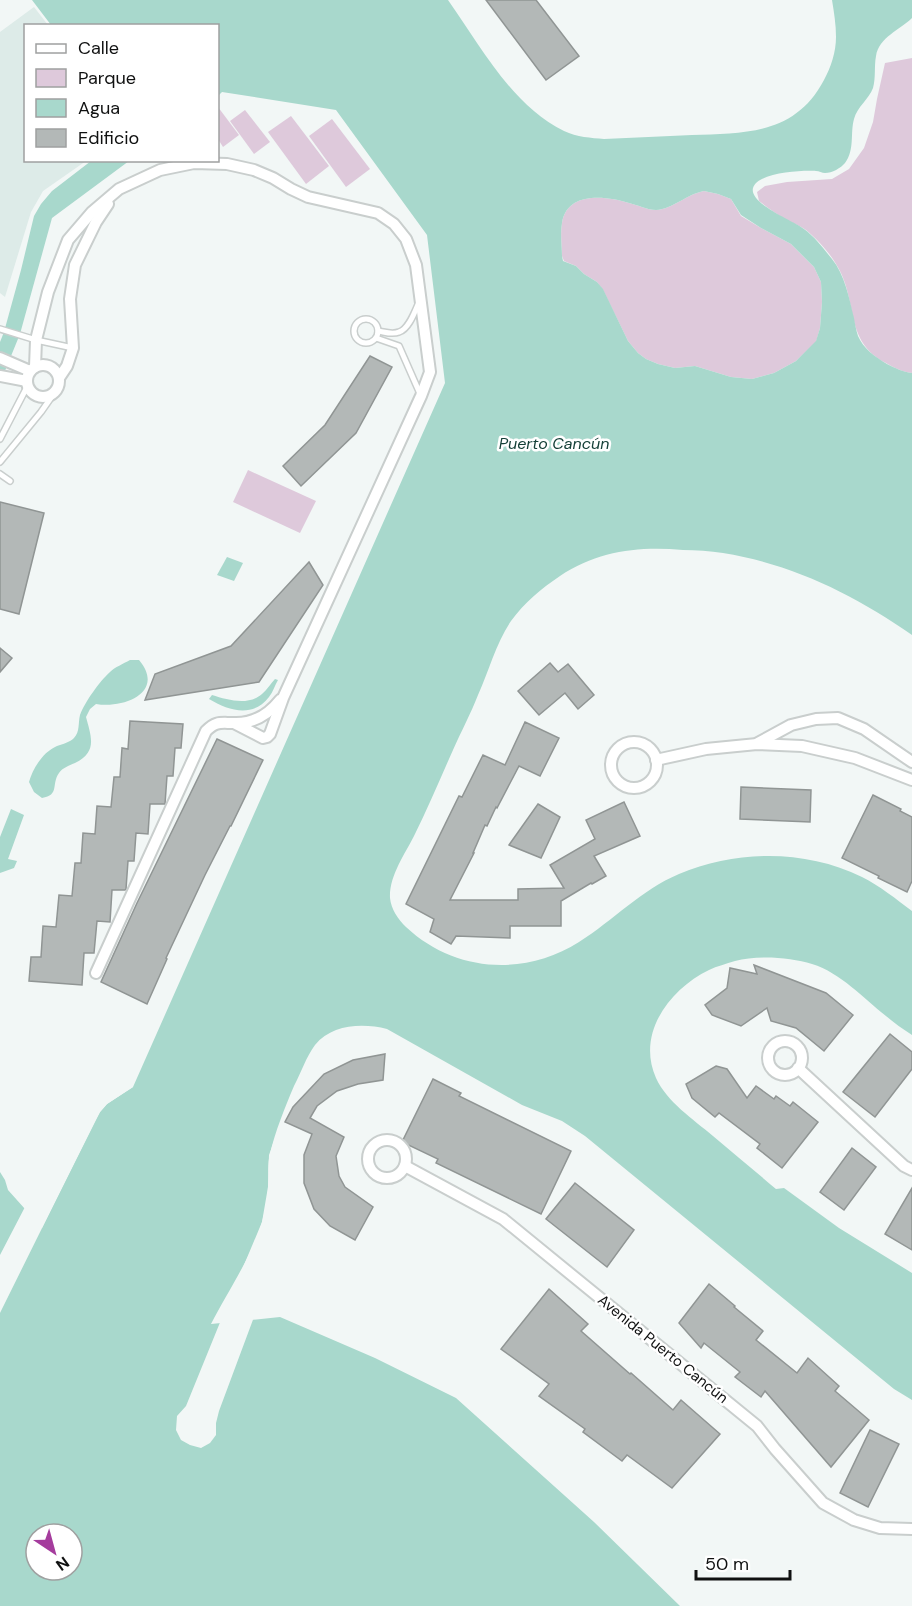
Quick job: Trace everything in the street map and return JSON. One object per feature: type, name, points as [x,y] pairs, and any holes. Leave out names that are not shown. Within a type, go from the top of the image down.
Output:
[{"type":"street","points":[[3,376],[30,376],[44,364],[52,367],[58,374],[59,383],[55,392],[44,397],[34,394],[30,376],[48,292],[68,240],[92,212],[119,189],[160,170],[194,163],[227,164],[254,170],[308,197],[378,213],[394,224],[406,240],[416,265],[430,372],[283,698],[270,734],[262,738],[234,723]]},
{"type":"street","points":[[59,378],[67,366],[73,348],[70,299],[75,265],[96,222],[119,189]]},
{"type":"street","points":[[61,258],[68,258],[75,265]]},
{"type":"street","points":[[0,358],[14,364],[30,376]]},
{"type":"street","points":[[255,735],[252,724],[273,709],[283,698]]},
{"type":"street","points":[[757,744],[791,725],[816,719],[838,718],[864,729],[912,762]]},
{"type":"street","points":[[96,973],[206,731],[212,725],[223,722],[256,720]]},
{"type":"street","points":[[632,742],[646,746],[656,760],[656,771],[653,778],[642,787],[634,789],[619,784],[611,771],[613,755],[624,744],[632,742]]},
{"type":"street","points":[[656,760],[706,748],[757,744],[802,746],[855,758],[912,780]]},
{"type":"street","points":[[798,1068],[904,1166],[912,1170]]},
{"type":"street","name":"Avenida Puerto Cancún","points":[[405,1166],[503,1219],[757,1426],[822,1503],[854,1520],[880,1528],[912,1529]]},
{"type":"lane","points":[[378,331],[392,334],[400,332],[415,311],[420,298]]},
{"type":"lane","points":[[366,319],[373,321],[378,331],[376,338],[369,343],[361,341],[356,335],[355,328],[359,322],[366,319]]},
{"type":"lane","points":[[0,329],[73,348]]},
{"type":"lane","points":[[376,338],[399,346],[421,396]]},
{"type":"lane","points":[[0,439],[30,376]]},
{"type":"lane","points":[[0,462],[55,392]]},
{"type":"lane","points":[[0,474],[10,481]]},
{"type":"shaded area","points":[[34,7],[47,24],[24,24],[24,162],[85,162],[43,191],[31,212],[5,297],[0,293],[0,32]]},
{"type":"green space","points":[[912,58],[912,373],[899,370],[872,354],[857,332],[843,278],[833,259],[806,230],[759,201],[757,192],[765,186],[787,182],[832,179],[849,169],[864,148],[873,122],[885,63]]},
{"type":"green space","points":[[219,108],[239,135],[223,147],[219,141]]},
{"type":"green space","points":[[245,110],[270,142],[254,154],[230,121]]},
{"type":"green space","points":[[291,116],[329,166],[306,184],[268,132]]},
{"type":"green space","points":[[332,119],[370,169],[346,187],[309,136]]},
{"type":"green space","points":[[704,191],[731,199],[741,216],[791,244],[814,267],[821,282],[820,328],[816,342],[796,361],[774,373],[752,379],[731,377],[695,366],[675,368],[646,359],[628,341],[597,282],[576,266],[564,261],[562,256],[561,236],[565,213],[571,205],[579,201],[589,198],[610,199],[656,210]]},
{"type":"green space","points":[[248,470],[316,501],[300,533],[233,502]]},
{"type":"water","name":"Puerto Cancún","points":[[32,0],[448,0],[485,55],[528,106],[545,120],[564,131],[589,138],[604,139],[731,133],[767,127],[783,121],[799,112],[812,98],[829,70],[836,43],[832,0],[912,0],[912,18],[886,39],[878,49],[873,88],[856,115],[850,153],[845,163],[828,173],[801,171],[772,175],[763,178],[753,188],[758,200],[773,212],[808,232],[836,265],[846,287],[858,336],[866,348],[887,364],[912,373],[912,635],[868,607],[822,583],[749,558],[708,551],[650,549],[619,552],[574,568],[534,596],[511,621],[429,804],[395,873],[390,898],[393,910],[400,921],[425,942],[467,961],[490,964],[536,961],[558,953],[579,942],[652,888],[665,881],[701,866],[747,857],[794,857],[840,868],[875,884],[912,911],[912,1035],[833,973],[812,964],[763,957],[735,961],[695,978],[681,989],[660,1014],[650,1045],[651,1061],[656,1078],[681,1110],[776,1189],[784,1188],[839,1228],[912,1273],[912,1400],[894,1389],[585,1136],[562,1121],[522,1105],[387,1029],[368,1026],[348,1027],[330,1033],[315,1045],[309,1055],[277,1128],[269,1162],[267,1199],[258,1234],[211,1324],[280,1317],[375,1358],[456,1398],[594,1522],[680,1606],[0,1606],[0,1172],[8,1190],[42,1228],[100,1112],[107,1104],[133,1087],[445,383],[427,235],[336,110],[222,92],[219,95],[219,24],[50,24]],"holes":[[[704,191],[731,199],[741,215],[791,244],[814,267],[821,282],[820,328],[816,341],[796,361],[774,373],[752,379],[731,377],[695,366],[675,368],[646,359],[628,341],[603,289],[576,266],[563,261],[562,256],[561,236],[565,213],[571,205],[579,201],[589,198],[610,199],[656,210]]]},
{"type":"water","points":[[90,162],[128,162],[52,218],[20,334],[0,383],[0,342],[34,216],[52,191]]},
{"type":"water","points":[[227,557],[243,563],[234,581],[217,575]]},
{"type":"water","points":[[130,660],[139,660],[146,671],[148,681],[145,689],[129,701],[107,705],[96,704],[90,709],[86,717],[90,731],[90,749],[82,759],[60,771],[53,792],[48,797],[42,798],[34,792],[29,782],[36,766],[52,749],[76,736],[80,715],[93,692],[112,670]]},
{"type":"water","points":[[275,679],[278,680],[270,695],[263,704],[256,708],[233,709],[209,699],[212,695],[231,700],[251,700],[262,694]]},
{"type":"water","points":[[11,809],[24,815],[8,859],[17,861],[14,868],[0,873],[0,837]]},
{"type":"pier","points":[[127,1087],[133,1087],[107,1104],[100,1112],[0,1313],[0,1255],[26,1205],[42,1223],[97,1110]]},
{"type":"pier","points":[[274,1141],[271,1188],[265,1223],[253,1253],[239,1277],[262,1222],[268,1187],[269,1155]]},
{"type":"pier","points":[[254,1317],[219,1411],[216,1435],[210,1443],[201,1448],[190,1445],[181,1440],[176,1430],[177,1416],[186,1406],[221,1320]]},
{"type":"building","points":[[486,0],[536,0],[579,56],[546,80]]},
{"type":"building","points":[[370,356],[392,367],[356,433],[301,486],[283,466],[325,425]]},
{"type":"building","points":[[0,502],[44,513],[19,614],[0,609]]},
{"type":"building","points":[[309,562],[323,585],[259,682],[145,700],[155,674],[231,646]]},
{"type":"building","points":[[0,648],[12,658],[0,672]]},
{"type":"building","points":[[550,663],[558,672],[568,664],[594,695],[578,709],[565,693],[539,715],[518,691]]},
{"type":"building","points":[[130,721],[183,724],[181,748],[175,748],[173,776],[167,776],[165,804],[150,804],[148,834],[136,833],[134,861],[128,861],[126,889],[112,890],[110,922],[97,921],[94,953],[84,953],[82,985],[29,981],[31,957],[41,957],[43,926],[56,927],[59,895],[72,896],[75,863],[81,863],[83,833],[95,834],[97,806],[111,807],[114,777],[120,777],[122,748],[128,749]]},
{"type":"building","points":[[525,722],[559,738],[540,776],[519,766],[487,826],[485,825],[474,853],[450,900],[518,900],[518,889],[564,888],[550,865],[595,839],[586,820],[624,802],[640,836],[594,856],[606,876],[561,901],[561,926],[510,926],[510,938],[456,936],[451,944],[430,932],[434,919],[406,904],[459,796],[462,797],[483,755],[505,765]]},
{"type":"building","points":[[217,739],[263,760],[205,875],[147,1004],[101,982]]},
{"type":"building","points":[[741,787],[811,790],[810,822],[740,819]]},
{"type":"building","points":[[873,795],[912,817],[912,881],[907,892],[842,858]]},
{"type":"building","points":[[538,804],[560,817],[541,858],[509,845]]},
{"type":"building","points":[[754,965],[826,993],[853,1015],[824,1051],[796,1028],[771,1021],[767,1008],[741,1026],[712,1015],[705,1005],[727,988],[730,968],[757,974]]},
{"type":"building","points":[[890,1034],[912,1052],[912,1069],[875,1117],[843,1092]]},
{"type":"building","points":[[385,1054],[383,1080],[358,1084],[337,1091],[317,1106],[310,1118],[344,1137],[336,1156],[339,1176],[345,1187],[373,1207],[355,1240],[330,1226],[314,1209],[304,1183],[304,1155],[312,1134],[285,1122],[293,1107],[324,1074],[353,1060]]},
{"type":"building","points":[[716,1066],[727,1069],[747,1098],[756,1086],[774,1099],[776,1096],[790,1106],[793,1102],[818,1122],[782,1168],[757,1148],[760,1144],[719,1113],[715,1117],[692,1098],[686,1084]]},
{"type":"building","points":[[433,1079],[461,1093],[459,1096],[571,1151],[541,1214],[436,1163],[438,1159],[402,1142]]},
{"type":"building","points":[[852,1148],[876,1167],[844,1210],[820,1192]]},
{"type":"building","points":[[575,1183],[634,1230],[607,1267],[546,1219]]},
{"type":"building","points":[[912,1188],[912,1250],[885,1234]]},
{"type":"building","points":[[709,1284],[763,1331],[756,1340],[797,1373],[808,1358],[839,1386],[835,1391],[869,1420],[831,1467],[765,1391],[761,1397],[735,1377],[740,1372],[704,1343],[701,1348],[679,1323]]},
{"type":"building","points":[[549,1289],[588,1324],[581,1331],[630,1374],[673,1410],[681,1400],[720,1434],[672,1488],[627,1455],[622,1461],[583,1432],[585,1429],[539,1396],[549,1384],[501,1349]]},
{"type":"building","points":[[870,1430],[899,1444],[868,1507],[840,1493]]}]
